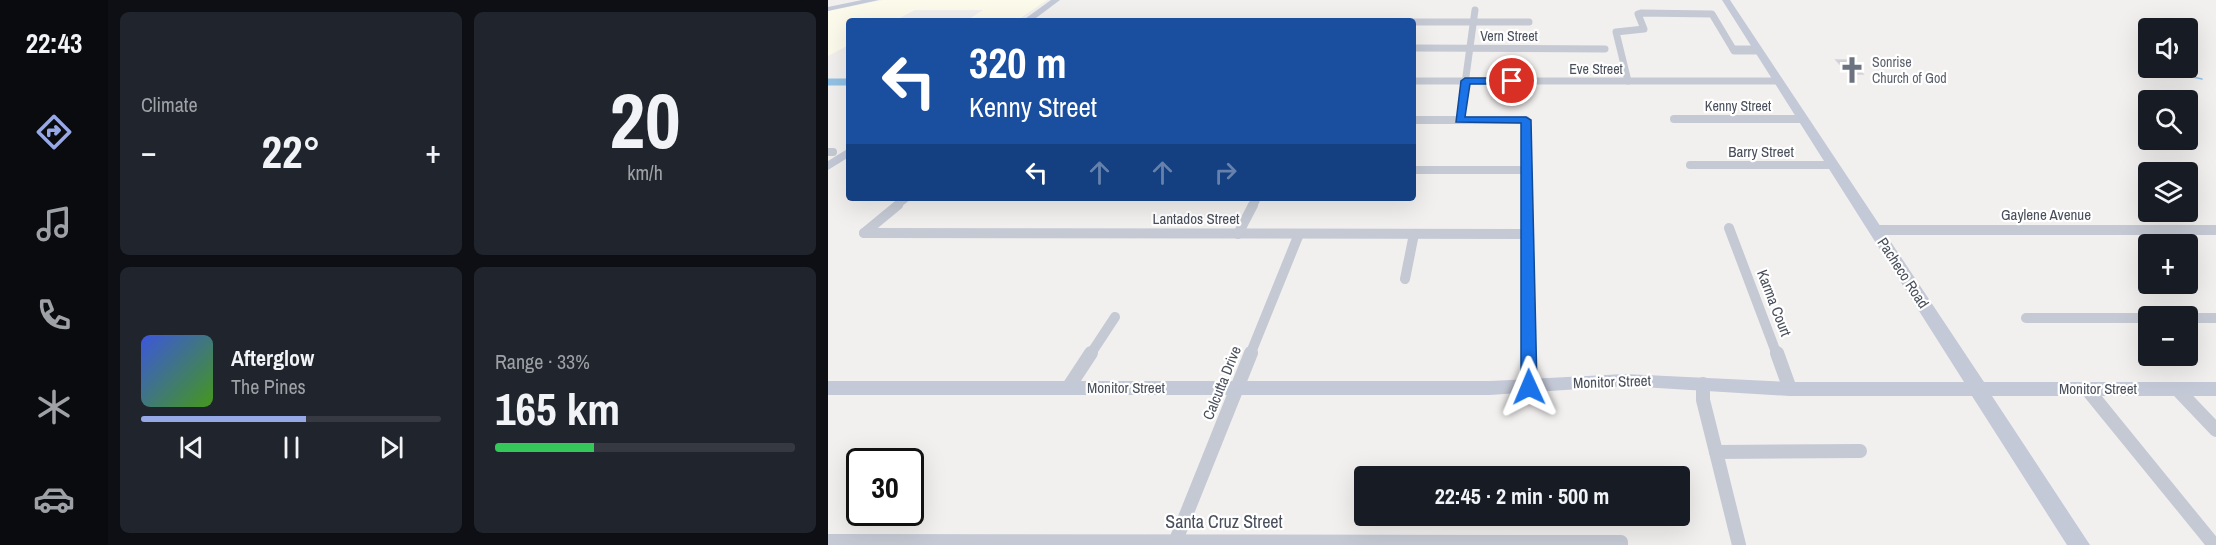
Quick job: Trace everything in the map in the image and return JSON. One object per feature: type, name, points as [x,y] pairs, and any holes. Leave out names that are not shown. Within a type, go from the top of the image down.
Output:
[{"type":"street","points":[[828,8],[860,0]]},
{"type":"street","points":[[828,8],[875,0]]},
{"type":"street","points":[[1030,18],[1056,0]]},
{"type":"street","points":[[1042,18],[1067,0]]},
{"type":"street","name":"Pacheco Road","points":[[1726,0],[2079,545]]},
{"type":"street","points":[[1460,120],[1475,10]]},
{"type":"street","points":[[1628,81],[1616,32],[1644,29],[1638,14],[1641,13],[1712,14],[1733,49],[1758,50]]},
{"type":"street","points":[[1416,22],[1529,22]]},
{"type":"street","name":"Vern Street","points":[[1416,48],[1605,49]]},
{"type":"street","name":"Eve Street","points":[[1416,81],[1779,81]]},
{"type":"street","name":"Kenny Street","points":[[1674,119],[1803,119]]},
{"type":"street","points":[[1416,120],[1526,120],[1529,387]]},
{"type":"street","points":[[830,153],[846,143]]},
{"type":"street","points":[[828,166],[846,154]]},
{"type":"street","name":"Barry Street","points":[[1690,165],[1833,165]]},
{"type":"street","points":[[1416,170],[1527,170]]},
{"type":"street","name":"Lantados Street","points":[[902,201],[864,233],[1527,234]]},
{"type":"street","points":[[1238,234],[1255,201]]},
{"type":"street","name":"Karma Court","points":[[1729,228],[1790,389]]},
{"type":"street","name":"Gaylene Avenue","points":[[1875,230],[2216,230]]},
{"type":"street","name":"Calcutta Drive","points":[[1175,543],[1299,234]]},
{"type":"street","points":[[1405,279],[1414,234]]},
{"type":"street","points":[[1068,388],[1114,317]]},
{"type":"street","points":[[2026,318],[2138,318]]},
{"type":"street","points":[[2198,318],[2216,318]]},
{"type":"street","name":"Monitor Street","points":[[828,388],[1529,387],[1625,380],[1790,389],[2216,389]]},
{"type":"street","points":[[1703,384],[1703,400],[1739,545]]},
{"type":"street","points":[[2087,389],[2214,545]]},
{"type":"street","points":[[2177,389],[2216,430]]},
{"type":"street","points":[[1716,452],[1860,451]]},
{"type":"street","name":"Santa Cruz Street","points":[[828,541],[1621,543]]},
{"type":"shaded area","points":[[883,0],[1047,0],[1020,18],[971,18],[983,10],[915,10],[900,18],[846,18],[846,47],[828,56],[828,11]]},
{"type":"building","name":"Sonrise Church of God","points":[[1836,60],[1850,60],[1863,74],[1849,74]]},
{"type":"waterway","points":[[2198,78],[2202,79]]},
{"type":"waterway","points":[[828,82],[846,82]]},
{"type":"place","name":"Sonrise Church of God","points":[[1852,70]]},
{"type":"route","points":[[1512,81],[1465,81],[1460,120],[1526,120],[1529,387]]}]
